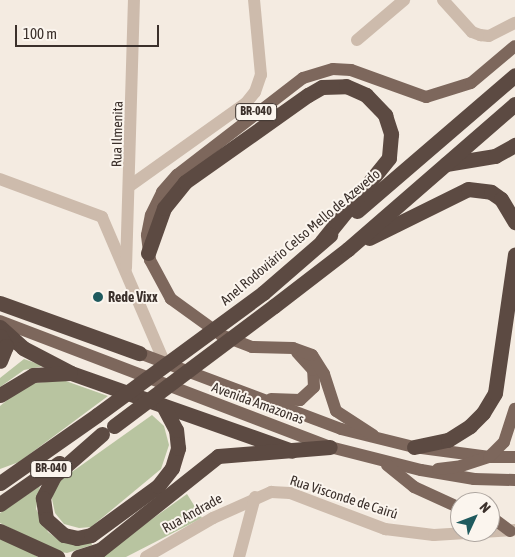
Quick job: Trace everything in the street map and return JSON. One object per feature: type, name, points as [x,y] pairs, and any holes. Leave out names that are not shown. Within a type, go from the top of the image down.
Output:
[{"type":"highway","name":"Anel Rodoviário Celso Mello de Azevedo","points":[[0,483],[23,469],[98,415],[263,292],[515,75]]},
{"type":"highway","points":[[148,253],[168,202],[185,182],[308,94],[322,87],[346,86],[366,95],[384,115],[391,134],[389,158],[322,241]]},
{"type":"highway","name":"BR-040","points":[[0,504],[108,430],[348,249],[515,104]]},
{"type":"highway","points":[[445,164],[495,156],[515,145]]},
{"type":"highway","points":[[348,249],[468,189],[491,192],[501,200],[515,222]]},
{"type":"highway","points":[[414,448],[448,440],[470,426],[483,413],[495,393],[515,254]]},
{"type":"highway","name":"Avenida Amazonas","points":[[0,304],[139,352]]},
{"type":"highway","points":[[0,326],[23,348],[71,373],[292,451]]},
{"type":"highway","points":[[0,336],[6,346],[0,361]]},
{"type":"highway","points":[[0,395],[33,375],[71,373]]},
{"type":"highway","points":[[108,430],[54,476],[42,498],[46,519],[64,535],[77,538],[91,535],[158,486],[172,468],[178,448],[176,430],[163,406]]},
{"type":"highway","points":[[78,557],[100,550],[218,456],[330,447]]},
{"type":"highway","points":[[0,476],[23,469]]},
{"type":"highway","points":[[0,531],[57,557]]},
{"type":"main road","name":"BR-040","points":[[373,435],[336,411],[318,360],[306,351],[294,348],[252,347],[221,335],[199,322],[171,300],[158,279],[148,253],[151,216],[169,183],[294,82],[320,71],[351,70],[426,96],[471,83],[515,46]]},
{"type":"main road","name":"Avenida Amazonas","points":[[0,321],[157,384],[330,447],[385,463],[421,470],[474,479],[515,480]]},
{"type":"main road","points":[[253,397],[300,400],[314,387],[313,370],[294,348]]},
{"type":"main road","name":"Avenida Amazonas","points":[[139,352],[341,429],[373,435],[414,448],[489,458],[515,457]]},
{"type":"main road","points":[[421,470],[461,466],[489,458],[504,442],[515,409]]},
{"type":"main road","points":[[385,463],[414,488],[450,504]]},
{"type":"main road","points":[[500,523],[513,533]]},
{"type":"street","name":"Rua Ilmenita","points":[[126,268],[131,185],[134,0]]},
{"type":"street","points":[[131,185],[246,103],[255,92],[261,75],[254,0]]},
{"type":"street","points":[[357,40],[404,0]]},
{"type":"street","points":[[443,0],[472,32],[480,35],[489,36],[515,23]]},
{"type":"street","points":[[0,179],[102,217],[126,268],[164,362]]},
{"type":"street","points":[[139,352],[147,350],[153,333]]},
{"type":"street","name":"Rua Visconde de Cairú","points":[[255,497],[271,492],[290,493],[385,529],[434,535],[513,533]]},
{"type":"street","points":[[239,557],[255,497]]},
{"type":"street","name":"Rua Andrade","points":[[146,557],[255,497]]},
{"type":"green space","points":[[24,359],[44,366],[24,370],[0,387],[0,378]]},
{"type":"green space","points":[[63,380],[108,396],[19,462],[0,469],[0,406],[27,384]]},
{"type":"green space","points":[[152,415],[164,426],[169,445],[161,469],[91,527],[79,528],[64,524],[55,513],[52,499],[54,489],[62,479]]},
{"type":"green space","points":[[40,486],[36,509],[48,532],[63,543],[91,542],[92,545],[67,553],[56,551],[0,523],[0,513]]},
{"type":"green space","points":[[187,494],[202,518],[126,557],[99,557]]},
{"type":"green space","points":[[0,539],[16,544],[38,557],[0,557]]},
{"type":"place","name":"Rede Vixx","points":[[98,297]]}]
